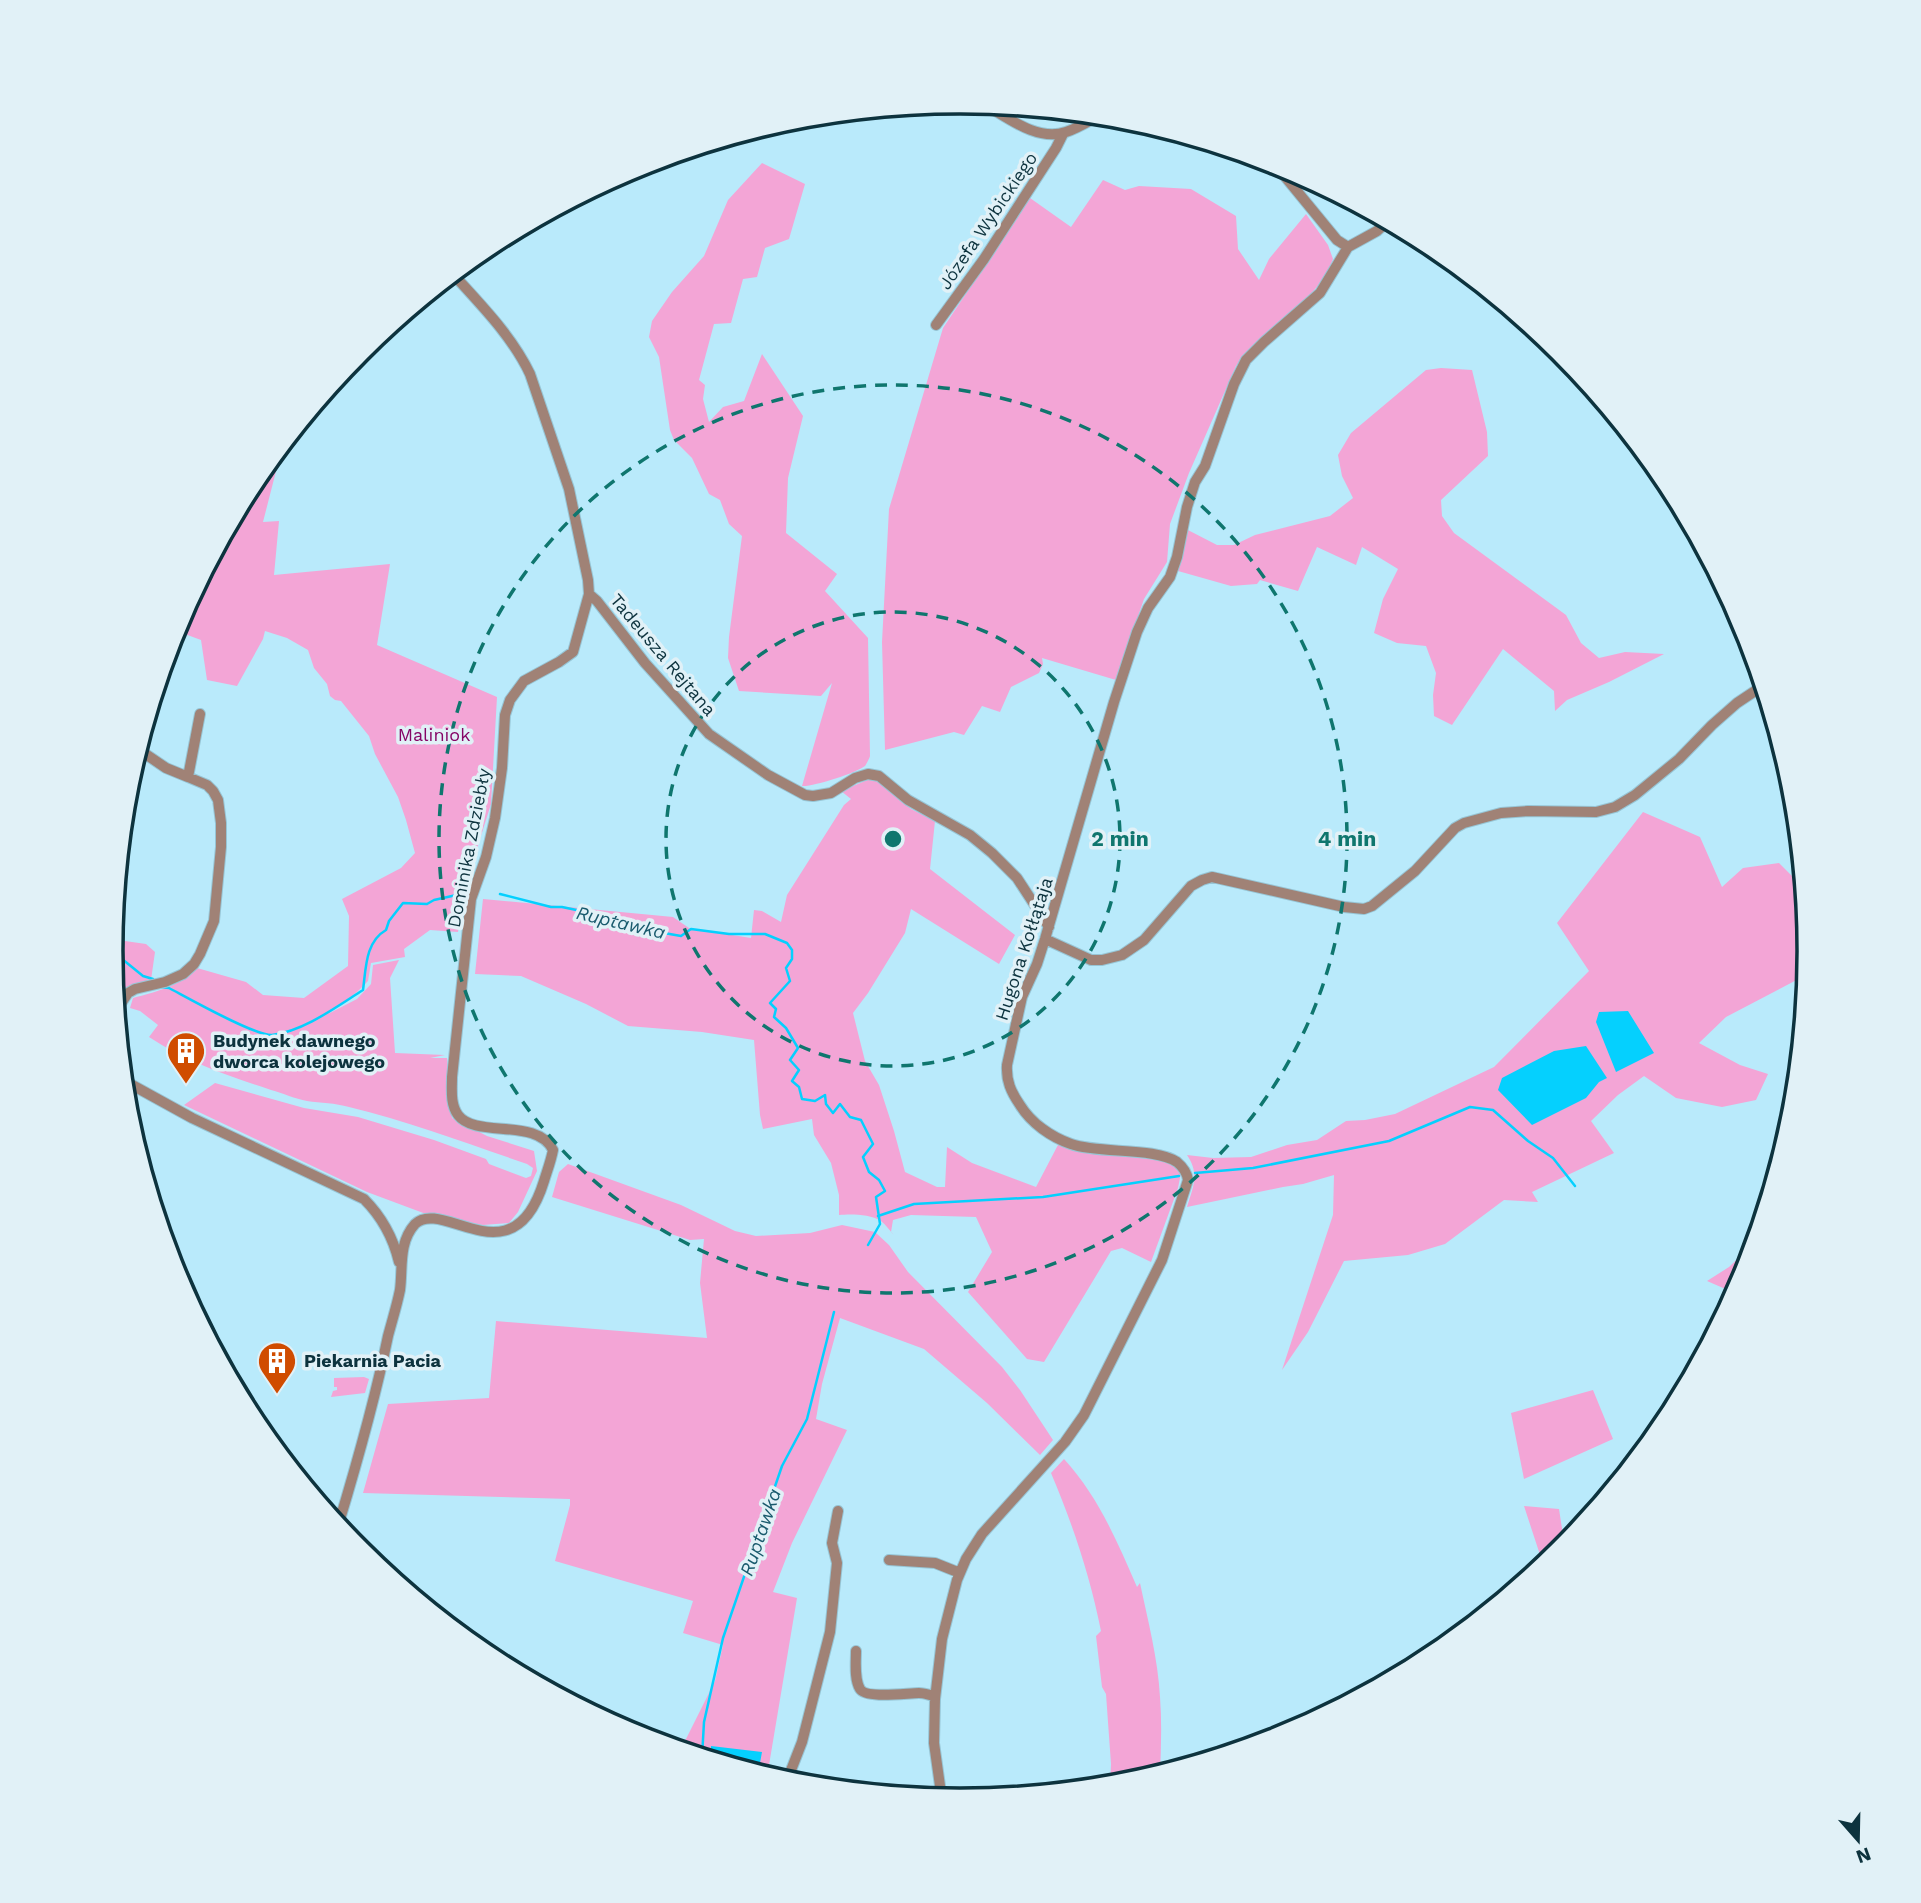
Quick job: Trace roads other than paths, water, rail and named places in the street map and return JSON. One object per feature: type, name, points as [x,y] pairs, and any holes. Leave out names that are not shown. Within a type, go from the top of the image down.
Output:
[{"type":"street","points":[[1005,116],[1030,130],[1045,134],[1063,134],[1081,123]]},
{"type":"street","name":"Józefa Wybickiego","points":[[936,324],[991,248],[1063,134]]},
{"type":"street","points":[[1289,182],[1337,240],[1348,247],[1381,227]]},
{"type":"street","name":"Hugona Kołłątaja","points":[[940,1788],[934,1743],[935,1696],[942,1639],[960,1573],[982,1534],[1065,1442],[1082,1419],[1162,1260],[1188,1180],[1179,1164],[1165,1157],[1085,1147],[1058,1139],[1047,1133],[1023,1110],[1009,1087],[1006,1075],[1022,996],[1037,964],[1049,927],[1137,632],[1148,608],[1170,577],[1195,482],[1205,466],[1234,384],[1246,360],[1320,293],[1348,247]]},
{"type":"street","name":"Dominika Zdziebły","points":[[341,1515],[380,1375],[400,1288],[400,1265],[404,1245],[416,1223],[425,1219],[436,1220],[485,1231],[514,1227],[525,1219],[539,1197],[553,1150],[550,1144],[540,1137],[465,1121],[454,1107],[452,1077],[471,899],[486,856],[495,818],[502,768],[505,715],[510,700],[524,681],[559,663],[573,652],[589,594],[588,580],[569,489],[530,374],[509,338],[459,281]]},
{"type":"street","name":"Tadeusza Rejtana","points":[[589,594],[645,663],[709,734],[720,742],[777,781],[805,795],[831,793],[855,778],[868,774],[880,776],[908,800],[970,835],[992,853],[1017,878],[1049,927]]},
{"type":"street","points":[[1045,939],[1091,960],[1122,956],[1144,940],[1191,886],[1212,877],[1344,907],[1364,909],[1372,906],[1415,871],[1455,828],[1464,823],[1501,813],[1596,812],[1615,807],[1635,795],[1679,759],[1712,725],[1756,690]]},
{"type":"street","points":[[188,777],[200,714]]},
{"type":"street","points":[[125,998],[135,989],[183,974],[194,964],[214,921],[221,847],[221,823],[214,791],[207,785],[166,768],[147,755]]},
{"type":"street","name":"Dominika Zdziebły","points":[[134,1086],[192,1118],[364,1199],[386,1227],[395,1245],[400,1265]]},
{"type":"street","points":[[790,1772],[802,1742],[830,1632],[837,1563],[832,1543],[838,1511]]},
{"type":"street","points":[[889,1560],[935,1563],[960,1573]]},
{"type":"street","points":[[856,1651],[857,1675],[863,1692],[872,1695],[922,1693],[935,1696]]},
{"type":"water","points":[[1628,1011],[1654,1053],[1616,1072],[1596,1022],[1599,1012]]},
{"type":"water","points":[[1586,1046],[1607,1078],[1599,1082],[1586,1098],[1532,1125],[1498,1090],[1502,1078],[1554,1051]]},
{"type":"water","points":[[711,1746],[762,1752],[760,1765],[711,1751]]},
{"type":"waterway","name":"Ruptawka","points":[[161,987],[169,988],[221,1016],[263,1034],[284,1033],[319,1017],[363,990],[370,949],[403,903],[427,904],[434,900],[469,894]]},
{"type":"waterway","name":"Ruptawka","points":[[500,894],[551,907],[634,922],[647,930],[681,936],[691,929],[729,934],[765,934],[787,943],[792,950],[792,959],[786,968],[790,981],[770,1003],[776,1009],[774,1017],[786,1028],[798,1048],[790,1060],[799,1070],[792,1081],[799,1087],[802,1099],[815,1101],[825,1095],[826,1104],[833,1113],[840,1104],[850,1117],[861,1120],[873,1144],[863,1157],[869,1172],[879,1180],[885,1191],[876,1197],[880,1224],[868,1245]]},
{"type":"waterway","name":"Ruptawka","points":[[123,960],[143,976],[153,979]]},
{"type":"waterway","points":[[1195,1173],[1253,1168],[1389,1141],[1470,1107],[1493,1110],[1528,1141],[1553,1158],[1575,1186]]},
{"type":"waterway","points":[[878,1216],[914,1204],[1043,1197],[1179,1176]]},
{"type":"waterway","name":"Ruptawka","points":[[702,1748],[704,1722],[723,1638],[782,1466],[807,1419],[834,1312]]},
{"type":"place","name":"Budynek dawnego dworca kolejowego","points":[[186,1085]]},
{"type":"place","name":"Piekarnia Pacia","points":[[277,1395]]},
{"type":"park label","name":"Maliniok","points":[[434,735]]}]
